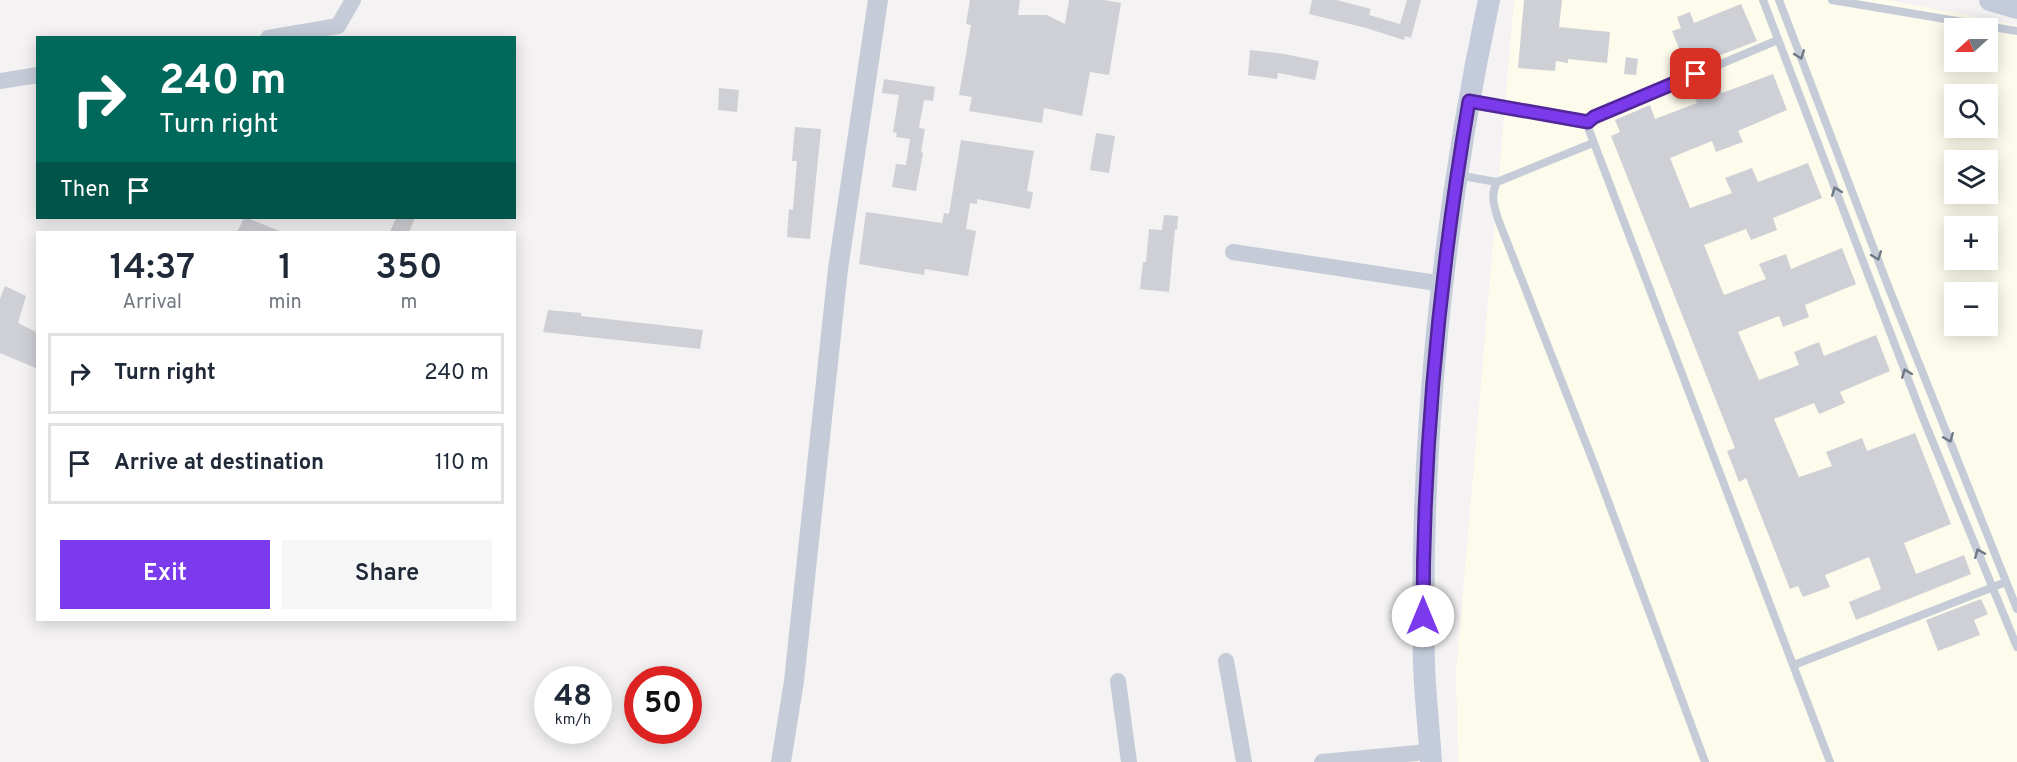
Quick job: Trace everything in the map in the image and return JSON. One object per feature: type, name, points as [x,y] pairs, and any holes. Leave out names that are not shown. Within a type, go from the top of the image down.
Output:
[{"type":"main road","points":[[1424,757],[1426,711],[1423,573],[1427,468],[1443,284],[1489,0]]},
{"type":"main road","points":[[1990,0],[2017,8]]},
{"type":"street","points":[[280,36],[338,26],[353,0]]},
{"type":"street","points":[[781,762],[794,681],[838,269],[878,0]]},
{"type":"street","points":[[0,81],[36,75]]},
{"type":"street","points":[[1233,252],[1443,284]]},
{"type":"street","points":[[1226,661],[1244,762]]},
{"type":"street","points":[[1118,681],[1129,762]]},
{"type":"street","points":[[1322,762],[1424,757]]},
{"type":"lane","points":[[1763,0],[1923,418],[2017,647]]},
{"type":"lane","points":[[1779,0],[1893,297],[2017,609]]},
{"type":"lane","points":[[1832,0],[2017,31]]},
{"type":"lane","points":[[1473,102],[1588,122],[1594,117],[1778,40]]},
{"type":"lane","points":[[1588,122],[1593,142],[1830,762]]},
{"type":"lane","points":[[1816,140],[1830,134]]},
{"type":"lane","points":[[1593,142],[1497,182],[1493,190],[1492,201],[1602,485],[1705,762]]},
{"type":"lane","points":[[1462,176],[1497,182]]},
{"type":"lane","points":[[1794,665],[2006,582]]},
{"type":"shaded area","points":[[1514,0],[1888,0],[1981,18],[1944,18],[1944,72],[1998,72],[1998,21],[2017,25],[2017,762],[1458,762],[1456,673]]},
{"type":"building","points":[[970,0],[1020,0],[1018,15],[1047,15],[1065,24],[1069,0],[1104,0],[1121,3],[1109,75],[1090,72],[1082,116],[1044,108],[1042,123],[969,111],[972,97],[959,95],[971,25],[966,24]]},
{"type":"building","points":[[1312,0],[1336,0],[1371,9],[1369,15],[1400,24],[1407,0],[1421,0],[1411,38],[1405,36],[1404,40],[1309,14]]},
{"type":"building","points":[[1524,0],[1562,0],[1559,27],[1610,32],[1607,63],[1568,59],[1568,63],[1556,61],[1555,71],[1518,68]]},
{"type":"building","points":[[1741,4],[1757,41],[1710,59],[1711,61],[1688,71],[1672,31],[1681,28],[1677,17],[1690,12],[1694,23]]},
{"type":"building","points":[[1250,50],[1319,61],[1315,80],[1278,73],[1277,79],[1248,75]]},
{"type":"building","points":[[1626,57],[1638,59],[1636,75],[1624,74]]},
{"type":"building","points":[[1715,73],[1722,93],[1773,74],[1787,110],[1738,131],[1743,142],[1716,152],[1712,141],[1670,158],[1690,208],[1732,193],[1725,178],[1752,168],[1758,182],[1808,163],[1822,198],[1773,218],[1777,230],[1751,240],[1746,229],[1704,245],[1724,295],[1766,279],[1759,264],[1786,254],[1791,269],[1842,248],[1856,284],[1805,305],[1809,317],[1783,327],[1779,316],[1738,332],[1759,380],[1799,365],[1794,352],[1819,342],[1824,356],[1876,335],[1890,371],[1840,392],[1845,403],[1819,414],[1814,403],[1774,419],[1799,477],[1832,466],[1826,452],[1862,438],[1867,451],[1915,433],[1951,524],[1904,543],[1916,574],[1964,555],[1971,574],[1856,620],[1849,602],[1881,589],[1869,557],[1825,575],[1830,587],[1803,597],[1798,586],[1790,589],[1746,478],[1739,482],[1727,451],[1735,448],[1611,136],[1620,132],[1615,120],[1650,105],[1655,119],[1697,103],[1691,89],[1695,87],[1693,83]]},
{"type":"building","points":[[884,79],[935,87],[933,101],[924,100],[919,128],[925,129],[921,152],[923,153],[916,191],[892,187],[896,164],[906,165],[910,139],[896,137],[897,133],[893,132],[899,95],[882,93]]},
{"type":"building","points":[[719,88],[739,90],[737,112],[718,110]]},
{"type":"building","points":[[795,127],[821,129],[810,239],[787,237],[789,209],[793,210],[797,161],[792,161]]},
{"type":"building","points":[[1096,133],[1115,136],[1109,173],[1090,170]]},
{"type":"building","points":[[961,140],[1034,151],[1027,191],[1033,192],[1030,209],[977,199],[977,204],[970,203],[966,229],[976,231],[968,276],[925,269],[924,275],[859,264],[866,212],[942,223],[944,213],[949,214]]},
{"type":"building","points":[[1164,215],[1178,216],[1169,292],[1140,289],[1143,262],[1146,262],[1149,229],[1162,230]]},
{"type":"building","points":[[244,219],[250,219],[280,231],[238,231]]},
{"type":"building","points":[[396,219],[415,219],[409,231],[390,231]]},
{"type":"building","points":[[5,286],[26,296],[18,323],[36,332],[36,368],[0,353],[0,299]]},
{"type":"building","points":[[548,310],[703,330],[700,349],[543,332]]},
{"type":"building","points":[[1981,599],[1988,614],[1974,620],[1980,635],[1938,651],[1926,620]]},
{"type":"route","points":[[1423,616],[1427,468],[1434,383],[1453,196],[1469,101],[1588,122],[1594,117],[1696,74]]}]
